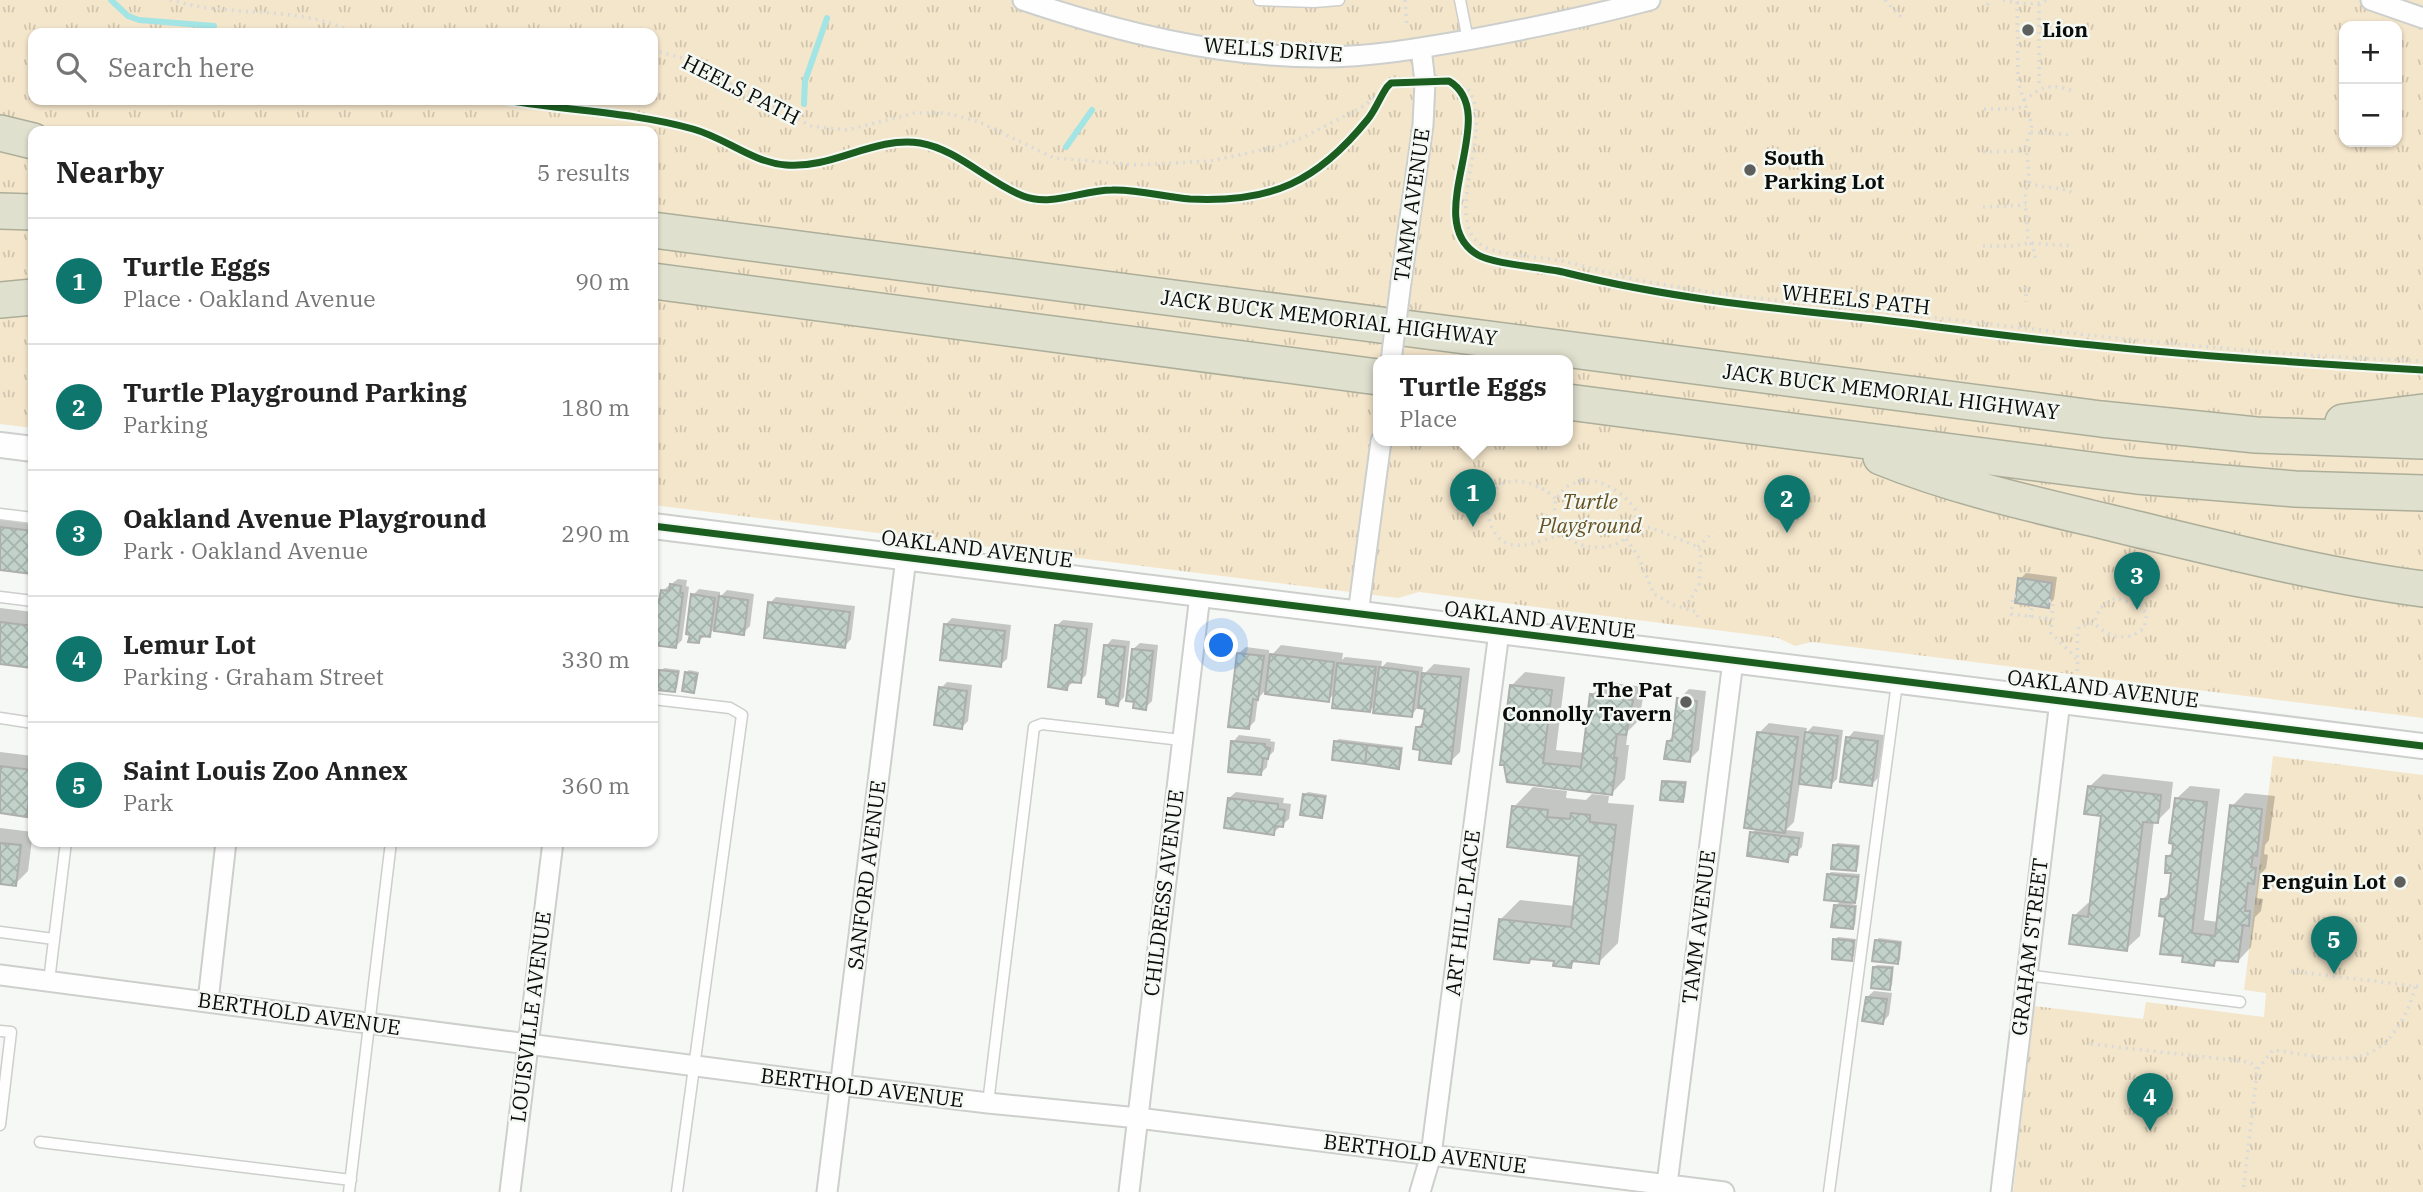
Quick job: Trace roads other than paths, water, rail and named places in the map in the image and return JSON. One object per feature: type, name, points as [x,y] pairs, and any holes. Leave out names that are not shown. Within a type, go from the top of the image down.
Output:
[{"type":"highway","points":[[0,133],[28,140]]},
{"type":"highway","points":[[0,155],[28,157]]},
{"type":"highway","points":[[0,211],[28,212]]},
{"type":"highway","name":"JACK BUCK MEMORIAL HIGHWAY","points":[[658,231],[2101,419],[2256,435],[2423,441]]},
{"type":"highway","points":[[658,283],[1373,376]]},
{"type":"highway","points":[[0,300],[28,297]]},
{"type":"highway","points":[[1573,403],[2203,482],[2295,489],[2423,493]]},
{"type":"highway","points":[[2256,435],[2423,412]]},
{"type":"highway","points":[[1829,436],[1947,481],[2010,498],[2341,576],[2423,589]]},
{"type":"street","name":"WELLS DRIVE","points":[[1023,0],[1138,33],[1237,52],[1322,57],[1378,54],[1468,40],[1650,0]]},
{"type":"street","points":[[2371,0],[2423,19]]},
{"type":"street","name":"TAMM AVENUE","points":[[1392,355],[1423,125],[1425,82],[1421,48]]},
{"type":"street","points":[[0,445],[28,448]]},
{"type":"street","points":[[1358,614],[1380,446]]},
{"type":"street","name":"OAKLAND AVENUE","points":[[658,527],[2423,746]]},
{"type":"street","name":"SANFORD AVENUE","points":[[827,1192],[906,558]]},
{"type":"street","name":"CHILDRESS AVENUE","points":[[1129,1192],[1200,595]]},
{"type":"street","name":"ART HILL PLACE","points":[[1420,1192],[1431,1155],[1499,632]]},
{"type":"street","name":"TAMM AVENUE","points":[[1666,1189],[1732,662]]},
{"type":"street","name":"GRAHAM STREET","points":[[2001,1192],[2060,701]]},
{"type":"street","points":[[208,1001],[225,847]]},
{"type":"street","name":"LOUISVILLE AVENUE","points":[[510,1192],[552,847]]},
{"type":"street","name":"BERTHOLD AVENUE","points":[[0,975],[988,1104],[1138,1118],[1431,1155],[1666,1189],[1724,1192]]},
{"type":"lane","points":[[1259,0],[1339,0]]},
{"type":"lane","points":[[1460,0],[1468,40]]},
{"type":"lane","points":[[0,514],[28,517]]},
{"type":"lane","points":[[0,597],[28,600]]},
{"type":"lane","points":[[1829,1192],[1897,681]]},
{"type":"lane","points":[[658,700],[730,708],[742,715],[677,1192]]},
{"type":"lane","points":[[0,719],[28,722]]},
{"type":"lane","points":[[988,1104],[1034,727],[1042,724],[1181,740]]},
{"type":"lane","points":[[49,981],[65,847]]},
{"type":"lane","points":[[349,1192],[390,847]]},
{"type":"lane","points":[[0,932],[54,939]]},
{"type":"lane","points":[[2026,975],[2240,1002]]},
{"type":"lane","points":[[0,1031],[11,1032],[0,1125]]},
{"type":"lane","points":[[40,1142],[351,1180]]},
{"type":"waterway","points":[[111,0],[128,16],[139,20],[214,26]]},
{"type":"waterway","points":[[804,104],[805,81],[827,18]]},
{"type":"waterway","points":[[1066,147],[1092,110]]},
{"type":"place","name":"Lion","points":[[2028,30]]},
{"type":"place","name":"South Parking Lot","points":[[1750,170]]},
{"type":"place","name":"Turtle Eggs","points":[[1473,527]]},
{"type":"place","name":"Turtle Playground Parking","points":[[1787,533]]},
{"type":"place","name":"Oakland Avenue Playground","points":[[2137,610]]},
{"type":"place","name":"The Pat Connolly Tavern","points":[[1686,702]]},
{"type":"place","name":"Penguin Lot","points":[[2400,882]]},
{"type":"place","name":"Saint Louis Zoo Annex","points":[[2334,974]]},
{"type":"place","name":"Lemur Lot","points":[[2150,1131]]},
{"type":"park label","name":"Turtle Playground","points":[[1590,514]]}]
